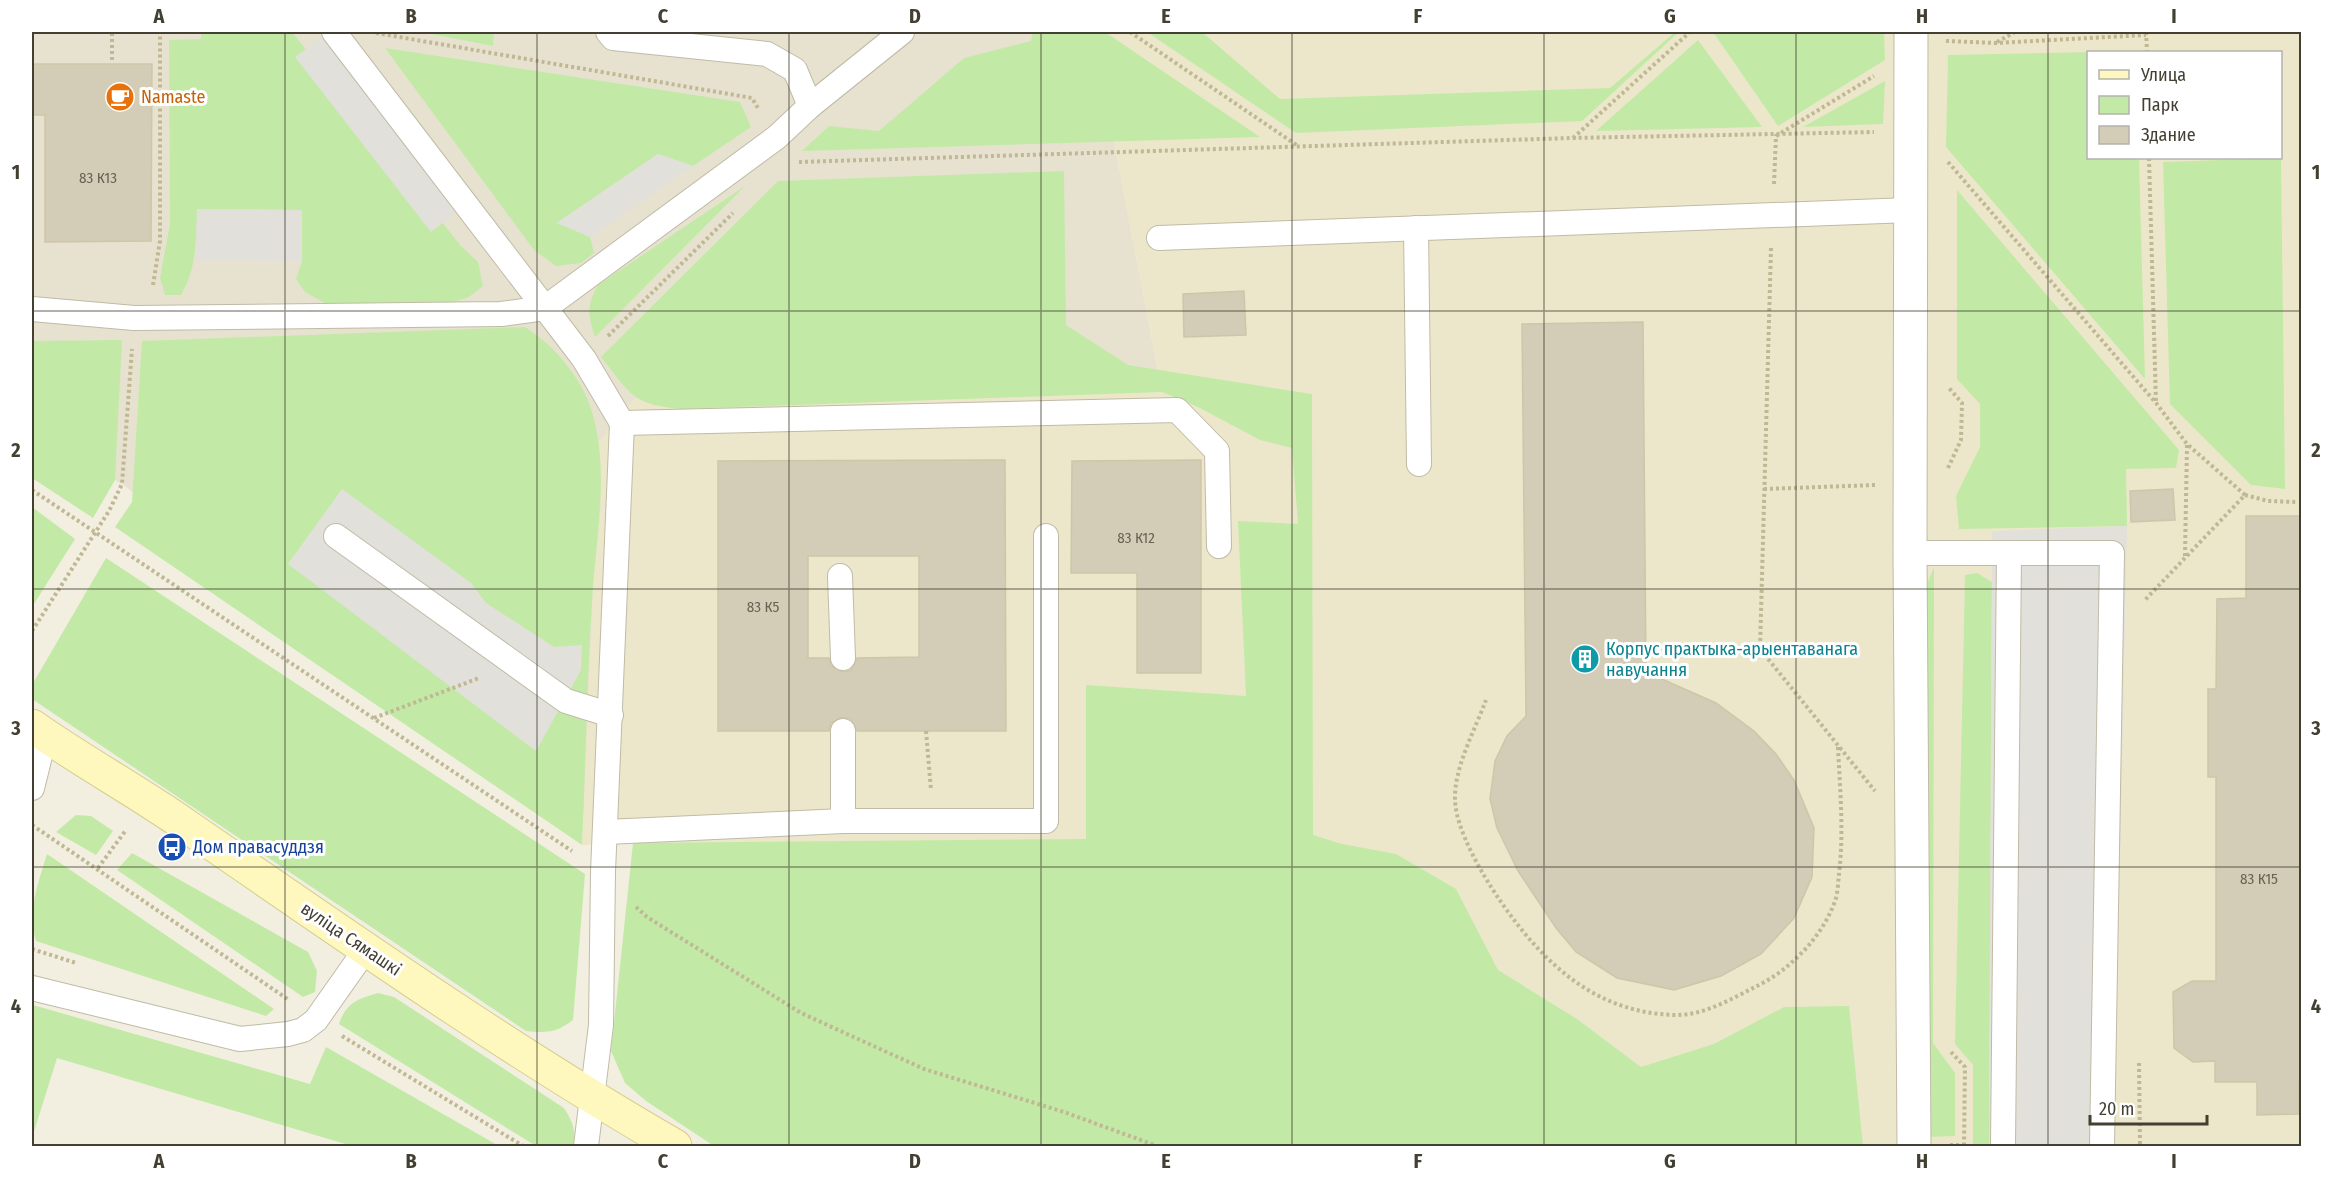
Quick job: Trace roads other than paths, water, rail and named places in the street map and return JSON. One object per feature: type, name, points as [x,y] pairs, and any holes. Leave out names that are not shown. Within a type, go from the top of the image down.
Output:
[{"type":"street","points":[[1911,42],[1910,553],[1914,1146]]},
{"type":"street","name":"вуліца Сямашкі","points":[[38,731],[186,825],[366,949],[594,1099],[675,1146]]},
{"type":"lane","points":[[334,32],[584,359],[622,423],[603,872],[601,1024],[594,1099],[586,1146]]},
{"type":"lane","points":[[608,32],[613,38],[767,54],[795,70],[810,106]]},
{"type":"lane","points":[[32,309],[141,318],[501,314],[545,308],[777,137],[810,106],[902,32]]},
{"type":"lane","points":[[1159,238],[1910,210]]},
{"type":"lane","points":[[1416,228],[1419,464]]},
{"type":"lane","points":[[622,423],[1177,410],[1216,450],[1219,546]]},
{"type":"lane","points":[[336,536],[566,701],[611,715]]},
{"type":"lane","points":[[606,832],[843,821],[1046,821],[1046,536]]},
{"type":"lane","points":[[1910,553],[2112,553],[2102,1146]]},
{"type":"lane","points":[[2003,1146],[2009,554]]},
{"type":"lane","points":[[840,576],[843,658]]},
{"type":"lane","points":[[32,788],[38,731]]},
{"type":"lane","points":[[843,731],[843,821]]},
{"type":"lane","points":[[32,988],[240,1039],[288,1034],[303,1030],[316,1020],[366,949]]},
{"type":"place","name":"Namaste","points":[[120,97]]},
{"type":"place","name":"Корпус практыка-арыентаванага навучання","points":[[1585,659]]},
{"type":"place","name":"Дом правасуддзя","points":[[172,847]]}]
